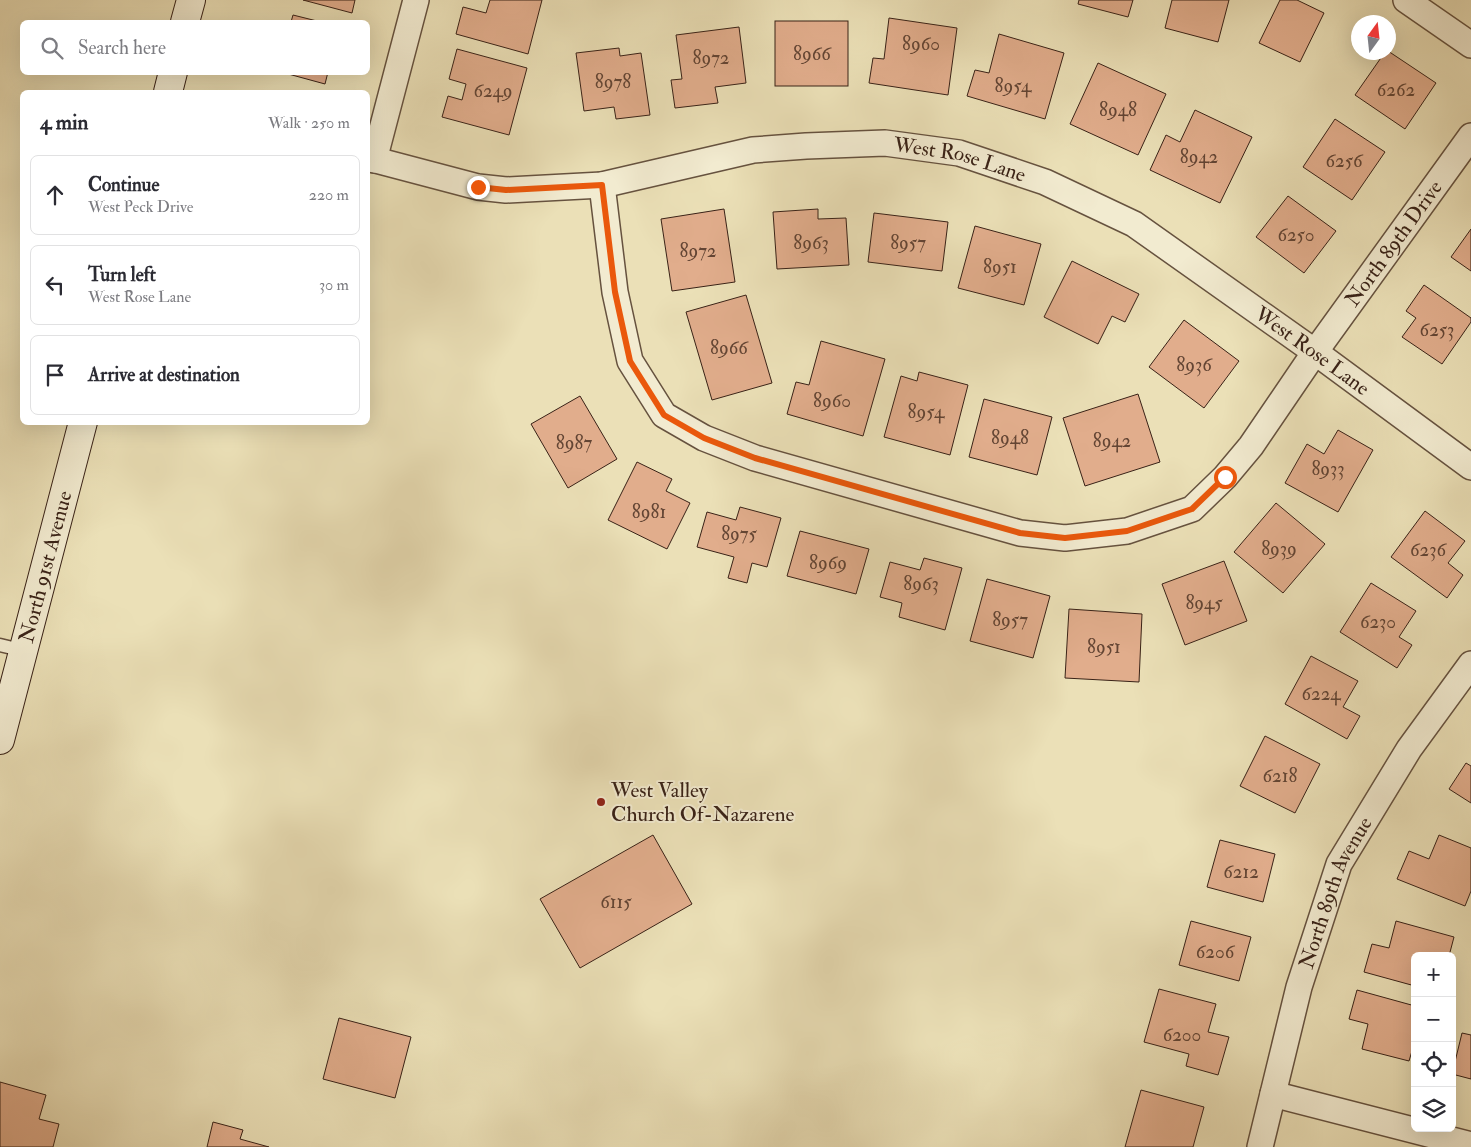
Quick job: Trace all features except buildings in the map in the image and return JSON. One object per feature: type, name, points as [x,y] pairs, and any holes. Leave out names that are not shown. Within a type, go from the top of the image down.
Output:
[{"type":"main road","points":[[186,20],[191,0]]},
{"type":"main road","points":[[168,90],[172,75]]},
{"type":"main road","name":"North 91st Avenue","points":[[0,740],[12,648],[83,425]]},
{"type":"street","points":[[371,159],[416,0]]},
{"type":"street","points":[[1406,0],[1471,46]]},
{"type":"street","name":"North 89th Drive","points":[[602,185],[615,292],[630,361],[664,415],[704,438],[755,458],[1020,533],[1065,538],[1127,531],[1192,509],[1225,477],[1251,446],[1315,352],[1471,136]]},
{"type":"street","name":"West Rose Lane","points":[[371,159],[478,187],[506,190],[602,185],[753,150],[885,143],[959,153],[1045,182],[1134,224],[1315,352],[1471,467]]},
{"type":"street","name":"North 89th Avenue","points":[[1260,1147],[1298,987],[1339,864],[1408,749],[1471,664]]},
{"type":"street","points":[[1273,1094],[1471,1145]]},
{"type":"place","name":"West Valley Church Of-Nazarene","points":[[601,802]]},
{"type":"route","points":[[478,187],[506,190],[602,185],[615,292],[630,361],[664,415],[704,438],[755,458],[1020,533],[1065,538],[1127,531],[1192,509],[1225,477]]}]
